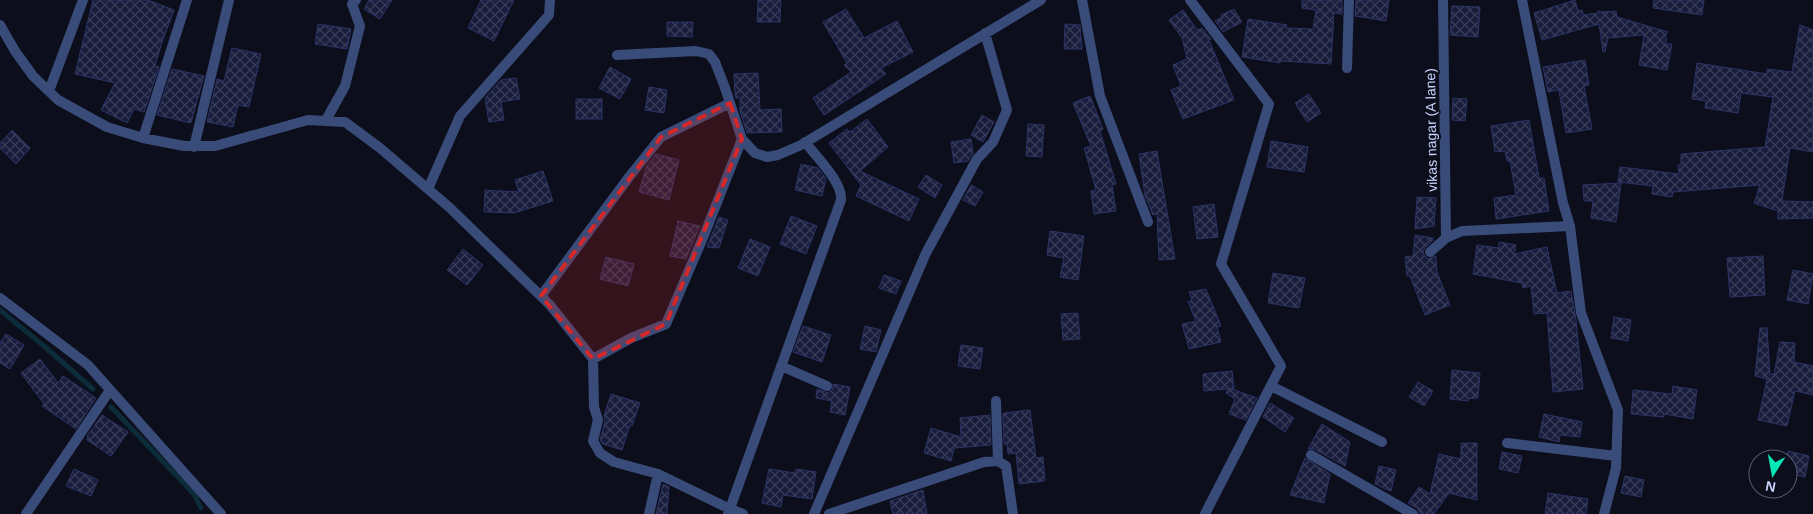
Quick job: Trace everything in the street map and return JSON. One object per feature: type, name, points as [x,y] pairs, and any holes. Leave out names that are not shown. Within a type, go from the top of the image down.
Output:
[{"type":"street","points":[[49,91],[83,0]]},
{"type":"street","points":[[144,138],[187,0]]},
{"type":"street","points":[[194,147],[229,0]]},
{"type":"street","points":[[326,120],[346,86],[360,26],[352,4],[356,0]]},
{"type":"street","points":[[428,189],[460,116],[549,15],[550,0]]},
{"type":"street","points":[[617,55],[696,50],[709,54],[715,62],[742,139],[755,153],[767,157],[778,155],[805,142],[1041,0]]},
{"type":"street","points":[[1082,0],[1100,96],[1148,222]]},
{"type":"street","points":[[1190,0],[1269,104],[1221,264],[1281,366],[1205,514]]},
{"type":"street","points":[[1347,68],[1349,0]]},
{"type":"street","name":"vikas nagar (A lane)","points":[[1443,0],[1446,238]]},
{"type":"street","points":[[1522,0],[1563,203],[1570,226],[1581,313],[1618,410],[1616,468],[1604,514]]},
{"type":"street","points":[[0,26],[33,76],[58,100],[107,127],[144,138],[194,147],[215,146],[308,120],[345,122],[380,148],[450,207],[550,305],[593,359],[594,407],[598,420],[593,441],[600,452],[614,462],[658,474],[729,512],[744,514]]},
{"type":"street","points":[[814,514],[926,253],[977,159],[993,142],[1007,110],[985,33]]},
{"type":"street","points":[[541,296],[661,137],[730,103]]},
{"type":"street","points":[[593,359],[631,338],[666,324],[742,139]]},
{"type":"street","points":[[729,512],[841,197],[837,183],[805,142]]},
{"type":"street","points":[[1430,252],[1446,238],[1462,231],[1570,226]]},
{"type":"street","points":[[0,298],[88,365],[215,512]]},
{"type":"street","points":[[781,366],[827,386]]},
{"type":"street","points":[[1271,386],[1382,442]]},
{"type":"street","points":[[26,514],[110,390]]},
{"type":"street","points":[[996,400],[998,461]]},
{"type":"street","points":[[1507,443],[1616,456]]},
{"type":"street","points":[[1310,455],[1413,514]]},
{"type":"street","points":[[829,514],[984,462],[998,461],[1006,466],[1013,514]]},
{"type":"street","points":[[649,514],[658,474]]},
{"type":"highlighted area","points":[[730,103],[742,139],[666,324],[593,359],[541,296],[661,137]]},
{"type":"building","points":[[93,0],[148,0],[174,10],[162,42],[155,66],[159,67],[144,112],[134,109],[127,123],[101,110],[115,83],[75,74]]},
{"type":"building","points":[[369,0],[392,0],[380,19],[364,9]]},
{"type":"building","points":[[481,0],[514,0],[494,41],[468,28]]},
{"type":"building","points":[[758,0],[781,0],[780,22],[757,22]]},
{"type":"building","points":[[1302,0],[1342,0],[1342,14],[1334,13],[1331,64],[1281,61],[1280,63],[1242,57],[1248,19],[1287,25],[1286,28],[1313,29],[1316,10],[1302,8]]},
{"type":"building","points":[[1356,0],[1389,0],[1386,21],[1355,16]]},
{"type":"building","points":[[1575,0],[1578,11],[1582,10],[1583,15],[1598,13],[1598,11],[1616,11],[1617,17],[1668,32],[1666,34],[1666,44],[1672,44],[1667,70],[1639,65],[1644,35],[1608,38],[1605,52],[1603,52],[1599,24],[1542,40],[1534,13]]},
{"type":"building","points":[[1654,0],[1704,0],[1702,15],[1653,8]]},
{"type":"building","points":[[1452,6],[1480,7],[1478,37],[1450,35]]},
{"type":"building","points":[[846,9],[864,38],[897,21],[913,52],[881,68],[886,74],[824,115],[813,98],[851,72],[844,65],[847,63],[823,22]]},
{"type":"building","points":[[1234,9],[1242,22],[1223,32],[1215,21],[1222,17],[1221,15]]},
{"type":"building","points":[[1183,10],[1197,30],[1202,28],[1211,39],[1209,40],[1234,100],[1183,119],[1171,90],[1181,86],[1173,65],[1187,59],[1182,38],[1169,20]]},
{"type":"building","points":[[667,22],[693,22],[692,37],[667,36]]},
{"type":"building","points":[[318,24],[351,29],[347,49],[315,44]]},
{"type":"building","points":[[1065,24],[1080,25],[1082,49],[1064,49]]},
{"type":"building","points":[[1800,25],[1813,30],[1813,152],[1790,148],[1782,201],[1813,202],[1813,218],[1778,219],[1778,211],[1754,203],[1760,185],[1673,192],[1672,197],[1652,194],[1653,186],[1618,182],[1620,167],[1679,174],[1678,165],[1681,164],[1681,154],[1765,147],[1773,97],[1741,93],[1738,113],[1705,108],[1706,101],[1692,99],[1697,63],[1767,74],[1767,69],[1792,72]]},
{"type":"building","points":[[232,48],[261,54],[249,107],[238,105],[233,127],[207,122],[217,79],[224,81]]},
{"type":"building","points":[[1585,60],[1589,85],[1584,86],[1592,129],[1566,133],[1559,90],[1548,92],[1543,67]]},
{"type":"building","points":[[610,67],[631,79],[620,99],[599,88]]},
{"type":"building","points":[[172,69],[204,76],[191,123],[157,115]]},
{"type":"building","points":[[758,73],[760,110],[781,109],[782,132],[747,133],[740,111],[740,98],[736,98],[735,95],[734,74]]},
{"type":"building","points":[[516,78],[520,99],[501,102],[504,120],[489,122],[485,98],[501,80]]},
{"type":"building","points":[[649,87],[667,90],[664,113],[645,110]]},
{"type":"building","points":[[1309,94],[1321,113],[1307,122],[1295,103]]},
{"type":"building","points":[[1090,96],[1103,129],[1100,131],[1116,184],[1112,185],[1116,211],[1094,214],[1091,191],[1096,190],[1084,148],[1091,146],[1073,103]]},
{"type":"building","points":[[1453,98],[1467,99],[1465,121],[1452,120]]},
{"type":"building","points":[[576,99],[602,99],[602,119],[576,119]]},
{"type":"building","points":[[982,115],[994,122],[983,142],[971,135]]},
{"type":"building","points":[[867,119],[888,147],[860,171],[919,199],[909,221],[856,196],[861,185],[829,143],[847,129],[850,132]]},
{"type":"building","points":[[1529,120],[1539,178],[1544,178],[1549,211],[1496,219],[1494,198],[1516,195],[1510,161],[1507,161],[1505,151],[1495,152],[1491,126]]},
{"type":"building","points":[[1028,124],[1044,125],[1042,157],[1026,156]]},
{"type":"building","points":[[12,130],[30,148],[16,164],[0,148],[0,143]]},
{"type":"building","points":[[971,139],[973,153],[968,161],[954,163],[951,142]]},
{"type":"building","points":[[1271,141],[1308,147],[1304,172],[1267,167]]},
{"type":"building","points":[[1157,151],[1175,259],[1159,260],[1157,214],[1153,215],[1145,196],[1139,154]]},
{"type":"building","points":[[656,154],[679,160],[669,200],[639,192],[646,167]]},
{"type":"building","points":[[801,164],[818,168],[826,179],[822,196],[795,190]]},
{"type":"building","points":[[543,171],[553,201],[514,213],[484,212],[485,190],[519,192],[515,180]]},
{"type":"building","points":[[926,175],[942,185],[935,198],[918,187]]},
{"type":"building","points":[[1621,183],[1616,222],[1591,218],[1593,201],[1584,201],[1583,185]]},
{"type":"building","points":[[971,185],[983,192],[975,206],[963,200]]},
{"type":"building","points":[[1417,197],[1436,198],[1434,226],[1415,229]]},
{"type":"building","points":[[1214,204],[1218,237],[1197,239],[1193,207]]},
{"type":"building","points":[[791,216],[817,226],[806,254],[780,244]]},
{"type":"building","points":[[719,217],[728,220],[719,248],[707,247]]},
{"type":"building","points":[[678,221],[700,226],[686,259],[670,256]]},
{"type":"building","points":[[1050,231],[1084,236],[1078,280],[1060,277],[1064,258],[1047,255]]},
{"type":"building","points":[[1415,235],[1433,238],[1424,249],[1423,254],[1428,259],[1436,256],[1437,272],[1450,305],[1425,315],[1410,276],[1407,276],[1405,257],[1413,256]]},
{"type":"building","points":[[750,239],[770,247],[758,276],[738,268]]},
{"type":"building","points":[[1499,242],[1516,245],[1514,254],[1547,247],[1557,293],[1571,291],[1583,389],[1553,392],[1547,313],[1534,314],[1531,286],[1523,288],[1522,283],[1473,274],[1477,245],[1499,248]]},
{"type":"building","points":[[463,249],[483,265],[467,285],[447,270]]},
{"type":"building","points":[[1763,256],[1765,295],[1730,297],[1727,258]]},
{"type":"building","points":[[606,257],[634,264],[628,286],[600,279]]},
{"type":"building","points":[[1793,270],[1813,274],[1808,304],[1787,300]]},
{"type":"building","points":[[1273,273],[1305,278],[1299,308],[1268,303]]},
{"type":"building","points":[[884,275],[901,281],[896,294],[879,288]]},
{"type":"building","points":[[1206,289],[1221,326],[1217,327],[1221,342],[1189,349],[1182,324],[1196,321],[1188,302],[1192,300],[1189,292]]},
{"type":"building","points":[[1078,313],[1080,339],[1063,340],[1061,314]]},
{"type":"building","points":[[1614,317],[1631,320],[1628,341],[1611,338]]},
{"type":"building","points":[[803,326],[831,335],[822,362],[793,352]]},
{"type":"building","points":[[865,326],[881,330],[876,352],[860,349]]},
{"type":"building","points":[[1760,328],[1767,328],[1770,374],[1774,374],[1780,342],[1795,343],[1794,362],[1813,366],[1813,395],[1795,391],[1787,426],[1758,420],[1767,379],[1755,376]]},
{"type":"building","points":[[6,334],[24,345],[10,369],[0,363],[0,343]]},
{"type":"building","points":[[961,345],[983,348],[980,369],[958,366]]},
{"type":"building","points":[[40,359],[58,383],[63,376],[96,398],[76,429],[42,406],[44,404],[21,373]]},
{"type":"building","points":[[1452,370],[1480,373],[1478,398],[1468,399],[1468,401],[1450,399]]},
{"type":"building","points":[[1232,371],[1234,388],[1232,389],[1257,398],[1246,420],[1229,414],[1235,399],[1226,393],[1228,389],[1204,391],[1203,374]]},
{"type":"building","points":[[1418,382],[1433,391],[1424,406],[1409,397]]},
{"type":"building","points":[[833,384],[850,387],[845,415],[830,412],[832,401],[816,398],[817,389],[828,393],[833,389]]},
{"type":"building","points":[[1673,386],[1697,390],[1693,419],[1664,414],[1664,417],[1631,414],[1633,390],[1672,394]]},
{"type":"building","points":[[611,394],[640,403],[622,450],[603,444],[600,440],[605,422],[604,416]]},
{"type":"building","points":[[1270,403],[1294,418],[1285,432],[1263,417]]},
{"type":"building","points":[[1030,410],[1036,458],[1043,457],[1045,481],[1019,484],[1016,453],[1008,454],[1007,444],[1004,444],[1003,414]]},
{"type":"building","points":[[1544,414],[1582,422],[1580,437],[1560,435],[1559,442],[1539,437]]},
{"type":"building","points":[[102,415],[128,432],[111,456],[87,440],[87,436]]},
{"type":"building","points":[[990,415],[991,445],[954,448],[951,461],[924,453],[931,428],[961,437],[960,418]]},
{"type":"building","points":[[1322,424],[1350,442],[1345,466],[1314,449],[1308,449]]},
{"type":"building","points":[[1461,443],[1477,443],[1477,500],[1449,493],[1434,514],[1420,514],[1417,508],[1408,503],[1419,487],[1430,494],[1439,454],[1461,459]]},
{"type":"building","points":[[1502,452],[1522,456],[1518,473],[1499,469]]},
{"type":"building","points":[[1798,453],[1809,456],[1805,477],[1798,475]]},
{"type":"building","points":[[1305,458],[1330,474],[1324,503],[1290,495]]},
{"type":"building","points":[[1379,466],[1396,470],[1391,491],[1375,484]]},
{"type":"building","points":[[74,469],[98,480],[91,496],[66,486]]},
{"type":"building","points":[[769,469],[795,473],[796,469],[816,472],[812,499],[783,495],[781,507],[762,503]]},
{"type":"building","points":[[1625,476],[1644,480],[1641,497],[1621,493]]},
{"type":"building","points":[[663,484],[669,487],[667,514],[656,514]]},
{"type":"building","points":[[923,490],[927,514],[893,514],[890,501]]},
{"type":"building","points":[[1548,493],[1588,499],[1586,514],[1545,514]]},
{"type":"waterway","points":[[0,310],[93,389]]},
{"type":"waterway","points":[[111,407],[194,494],[201,508]]}]
